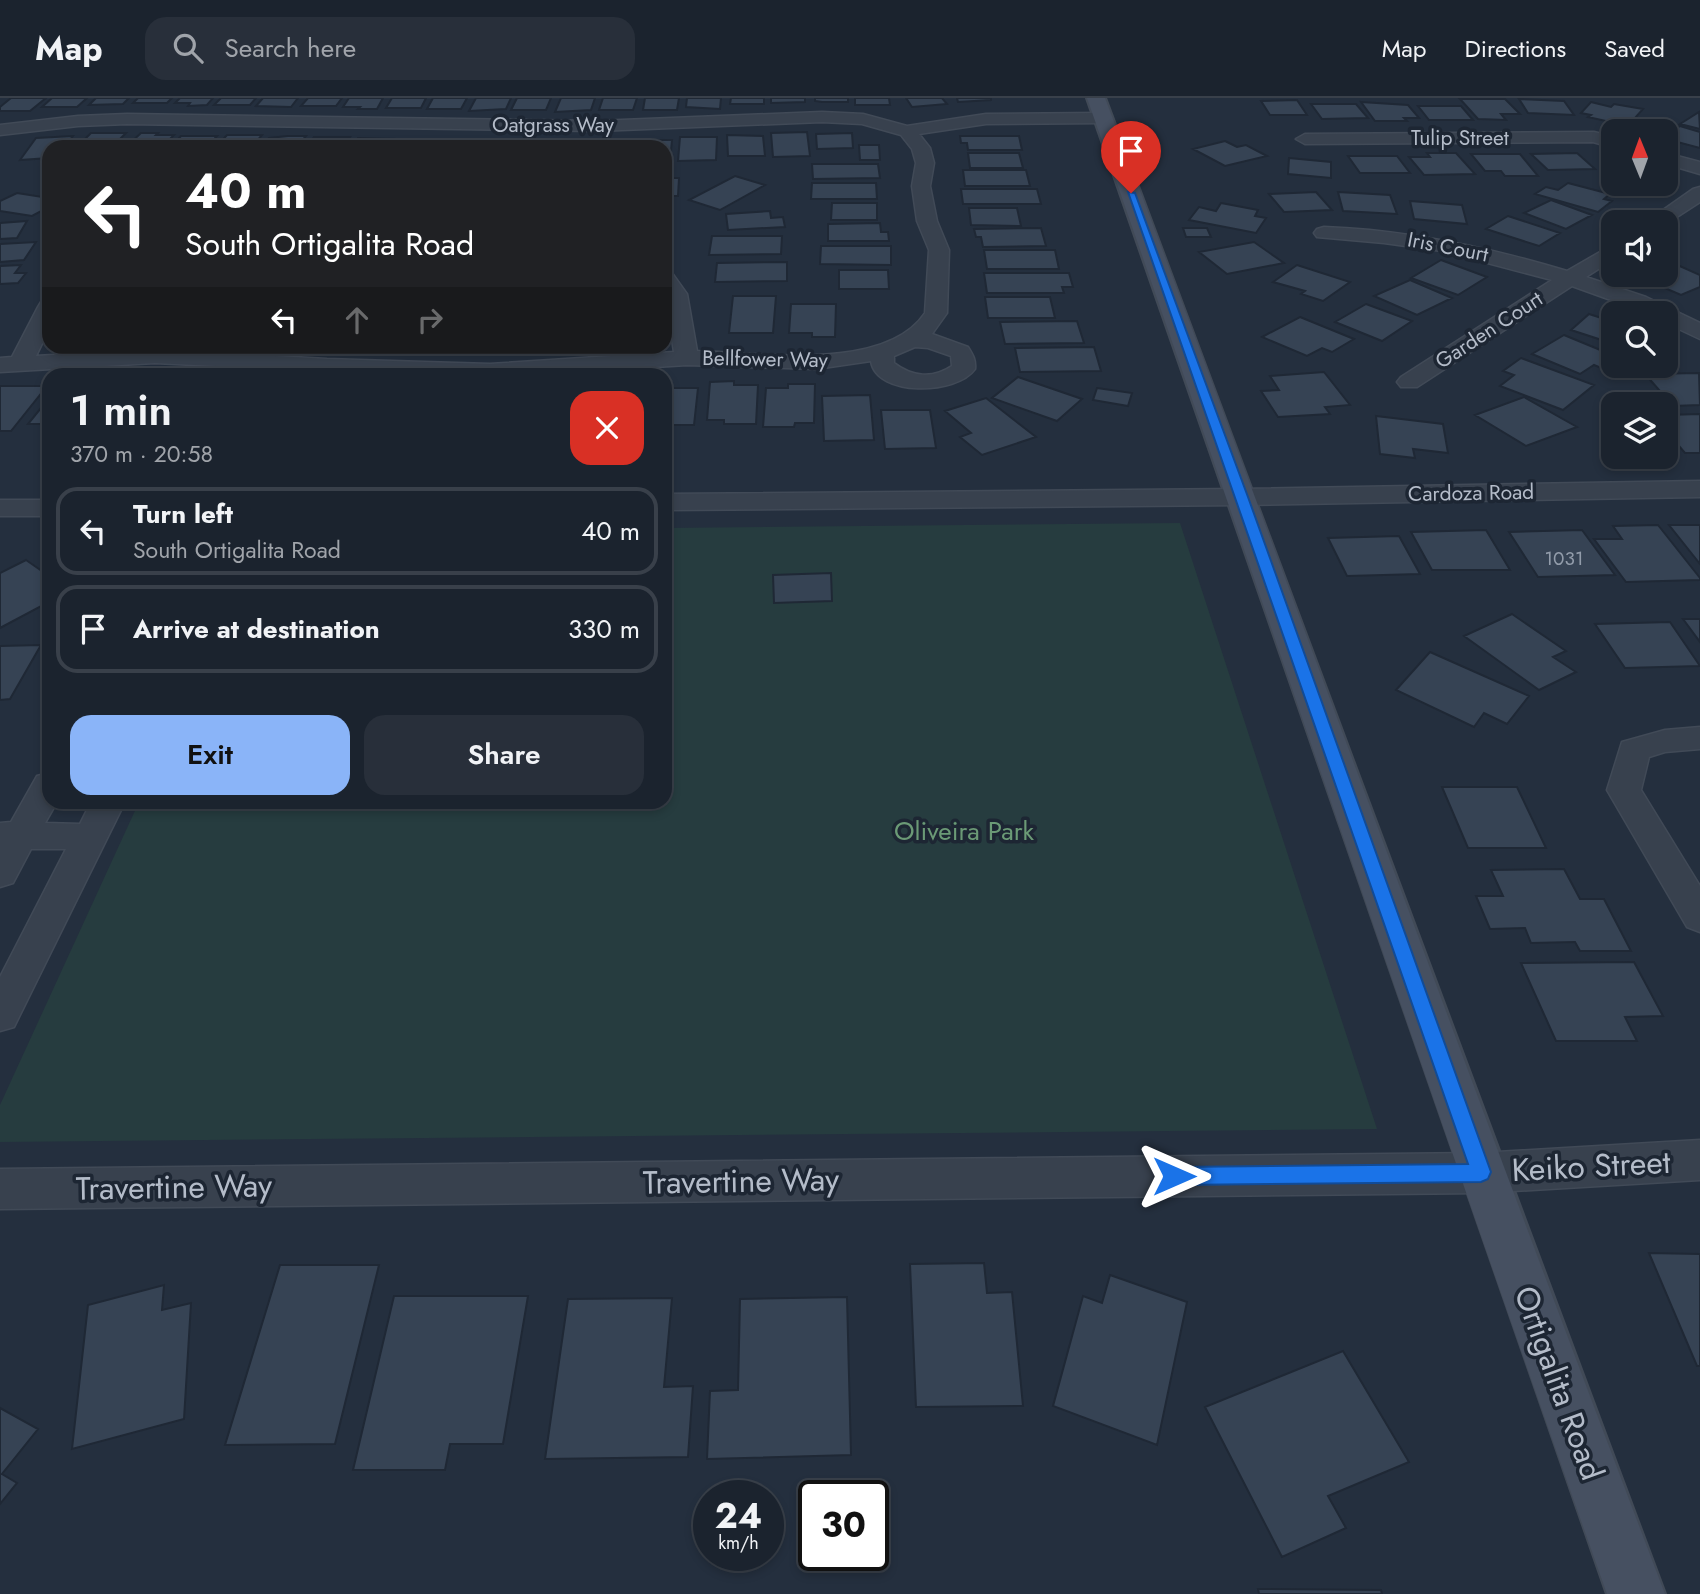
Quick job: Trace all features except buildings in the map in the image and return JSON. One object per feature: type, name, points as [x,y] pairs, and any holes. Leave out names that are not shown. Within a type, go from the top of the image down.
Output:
[{"type":"street","name":"Oatgrass Way","points":[[0,130],[51,123],[127,119],[597,126],[822,117],[863,119],[907,131],[986,119],[1099,108]]},
{"type":"street","name":"Ortigalita Road","points":[[1099,108],[1242,497],[1481,1172],[1636,1594]]},
{"type":"street","points":[[425,140],[435,124]]},
{"type":"street","name":"Bellfower Way","points":[[535,368],[687,358],[816,362],[898,347],[927,327],[936,313],[939,250],[927,221],[920,186],[925,163],[921,148],[907,131]]},
{"type":"street","name":"Tulip Street","points":[[1305,139],[1601,139]]},
{"type":"street","points":[[1678,162],[1700,168]]},
{"type":"street","points":[[1674,210],[1700,193]]},
{"type":"street","name":"Iris Court","points":[[1324,233],[1381,235],[1452,245],[1614,292],[1635,301]]},
{"type":"street","name":"Garden Court","points":[[1409,382],[1601,258]]},
{"type":"street","points":[[672,288],[676,294],[687,358]]},
{"type":"street","points":[[10,365],[42,317]]},
{"type":"street","name":"Iris Court","points":[[1678,321],[1700,332]]},
{"type":"street","name":"Bellfower Way","points":[[10,365],[155,356],[269,368]]},
{"type":"street","name":"Cardoza Road","points":[[672,502],[1242,497],[1700,489]]},
{"type":"street","points":[[0,508],[42,508]]},
{"type":"street","points":[[1700,738],[1665,741],[1634,750],[1624,790],[1700,917]]},
{"type":"street","points":[[0,873],[10,835],[42,794]]},
{"type":"street","points":[[0,1015],[104,809]]},
{"type":"street","points":[[10,835],[90,837]]},
{"type":"street","name":"Keiko Street","points":[[1481,1172],[1700,1160]]},
{"type":"street","name":"Travertine Way","points":[[0,1189],[1481,1172]]},
{"type":"green space","name":"Oliveira Park","points":[[1180,523],[1377,1129],[0,1142],[0,1105],[136,809],[672,809],[672,528]]},
{"type":"route","points":[[1131,193],[1242,497],[1481,1172],[1174,1176]]}]
